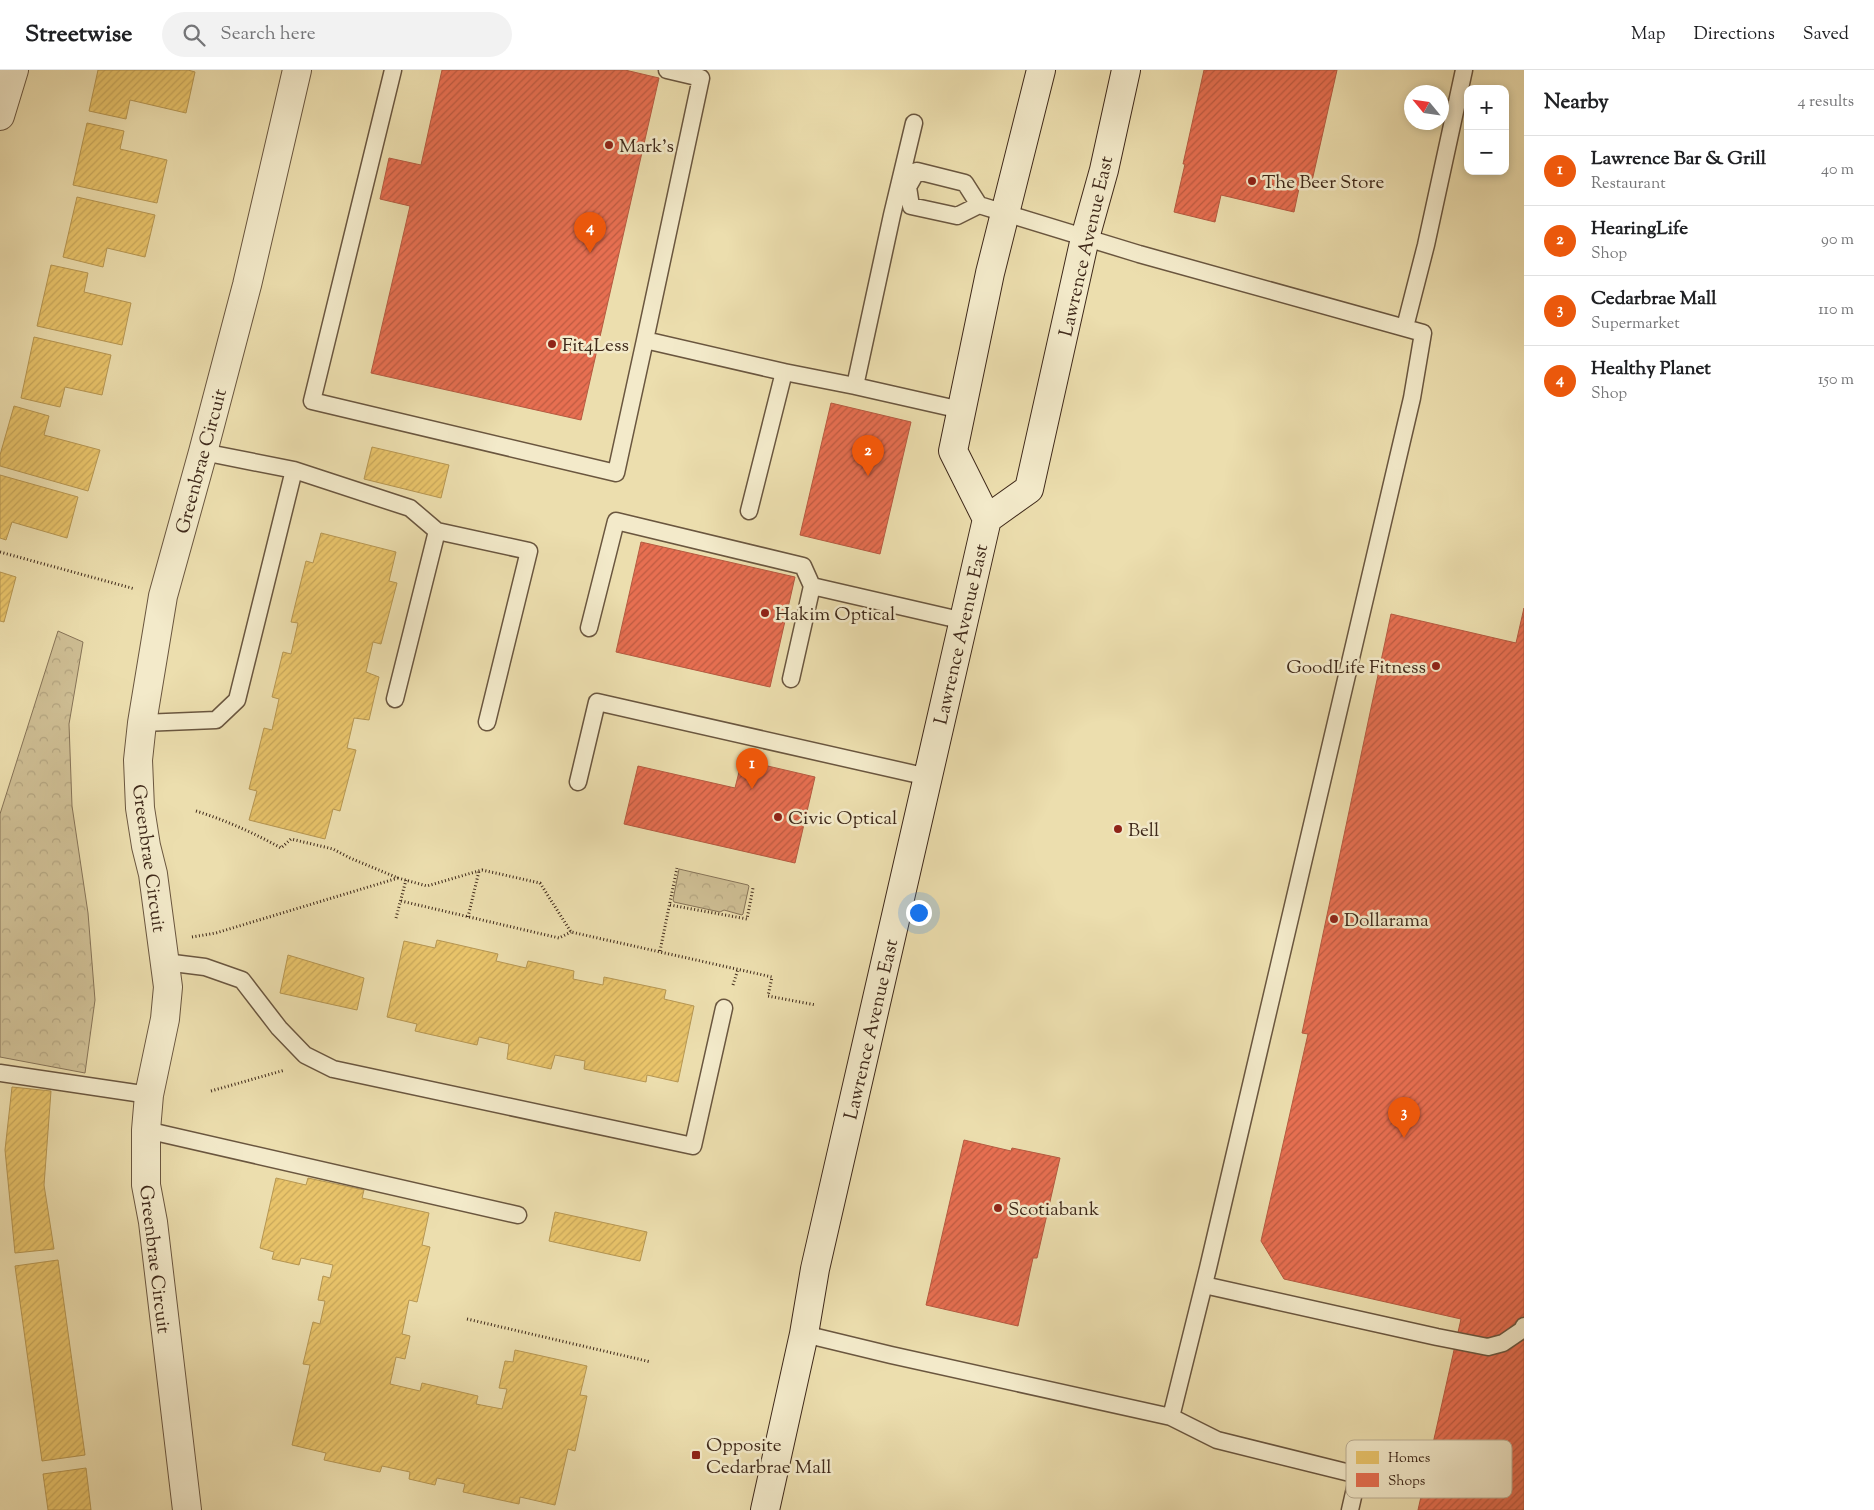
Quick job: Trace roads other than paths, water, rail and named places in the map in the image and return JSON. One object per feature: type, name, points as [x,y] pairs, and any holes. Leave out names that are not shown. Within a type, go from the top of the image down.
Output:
[{"type":"main road","points":[[0,116],[14,70]]},
{"type":"main road","name":"Greenbrae Circuit","points":[[187,1510],[153,1222],[146,1185],[148,1095],[165,1019],[168,987],[153,874],[140,808],[138,760],[142,723],[163,596],[247,285],[297,70]]},
{"type":"main road","name":"Lawrence Avenue East","points":[[765,1510],[804,1334],[815,1269],[986,519],[953,451],[1005,212],[1041,70]]},
{"type":"main road","name":"Lawrence Avenue East","points":[[986,519],[1029,489],[1085,238],[1104,170],[1126,70]]},
{"type":"lane","points":[[393,70],[312,401],[616,473],[701,78],[667,70]]},
{"type":"lane","points":[[1405,327],[1426,245],[1464,70]]},
{"type":"lane","points":[[855,386],[903,186],[914,123]]},
{"type":"lane","points":[[903,186],[917,171],[965,183],[979,205]]},
{"type":"lane","points":[[903,186],[911,206],[957,216],[979,205],[1085,238],[1423,333],[1412,398],[1204,1285],[1171,1417]]},
{"type":"lane","points":[[645,340],[961,410]]},
{"type":"lane","points":[[749,511],[784,372]]},
{"type":"lane","points":[[203,452],[294,470],[410,508],[437,531],[529,551],[487,722]]},
{"type":"lane","points":[[142,723],[216,720],[237,700],[294,470]]},
{"type":"lane","points":[[589,628],[616,521],[803,566],[812,586],[791,679]]},
{"type":"lane","points":[[395,699],[437,531]]},
{"type":"lane","points":[[812,586],[964,621]]},
{"type":"lane","points":[[578,782],[596,702],[928,777]]},
{"type":"lane","points":[[164,953],[242,980],[279,1028],[305,1055],[333,1069],[693,1146],[724,1008]]},
{"type":"lane","points":[[0,1073],[148,1095]]},
{"type":"lane","points":[[146,1130],[518,1214]]},
{"type":"lane","points":[[1204,1285],[1488,1347],[1503,1343],[1522,1330],[1524,1326]]},
{"type":"lane","points":[[804,1334],[1171,1417],[1218,1440],[1346,1472]]},
{"type":"place","name":"Mark's","points":[[609,145]]},
{"type":"place","name":"The Beer Store","points":[[1252,181]]},
{"type":"place","name":"Healthy Planet","points":[[590,253]]},
{"type":"place","name":"Fit4Less","points":[[552,344]]},
{"type":"place","name":"HearingLife","points":[[868,476]]},
{"type":"place","name":"Hakim Optical","points":[[765,613]]},
{"type":"place","name":"GoodLife Fitness","points":[[1436,666]]},
{"type":"place","name":"Lawrence Bar & Grill","points":[[752,789]]},
{"type":"place","name":"Civic Optical","points":[[778,817]]},
{"type":"place","name":"Bell","points":[[1118,829]]},
{"type":"place","name":"Dollarama","points":[[1334,919]]},
{"type":"place","name":"Cedarbrae Mall","points":[[1404,1138]]},
{"type":"place","name":"Scotiabank","points":[[998,1208]]},
{"type":"place","name":"Opposite Cedarbrae Mall","points":[[696,1455]]}]
